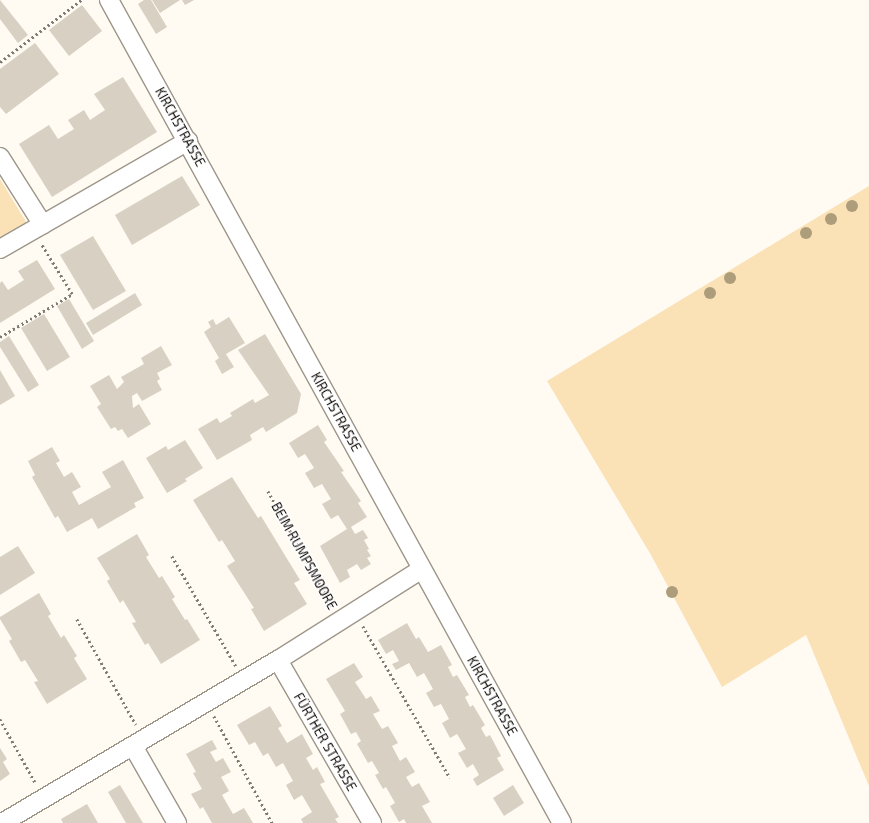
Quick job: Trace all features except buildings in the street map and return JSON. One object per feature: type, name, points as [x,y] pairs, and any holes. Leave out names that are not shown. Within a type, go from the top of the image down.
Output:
[{"type":"street","name":"KIRCHSTRASSE","points":[[110,0],[562,823]]},
{"type":"street","points":[[0,249],[188,141]]},
{"type":"street","points":[[0,157],[38,228]]},
{"type":"street","name":"BEIM RUMPSMOORE","points":[[2,823],[207,703],[422,569]]},
{"type":"street","name":"FÜRTHER STRASSE","points":[[278,660],[372,823]]},
{"type":"street","points":[[139,742],[177,823]]},
{"type":"path","points":[[0,62],[81,0]]},
{"type":"path","points":[[0,337],[72,294],[38,228]]},
{"type":"path","name":"BEIM RUMPSMOORE","points":[[268,491],[348,616]]},
{"type":"path","points":[[172,556],[244,680]]},
{"type":"path","points":[[348,616],[450,778]]},
{"type":"path","points":[[77,619],[139,742]]},
{"type":"path","points":[[207,703],[272,823]]},
{"type":"path","points":[[0,719],[44,798]]},
{"type":"shaded area","points":[[0,179],[28,225],[0,242]]},
{"type":"shaded area","points":[[869,186],[869,786],[806,635],[722,687],[651,555],[547,381]]}]
